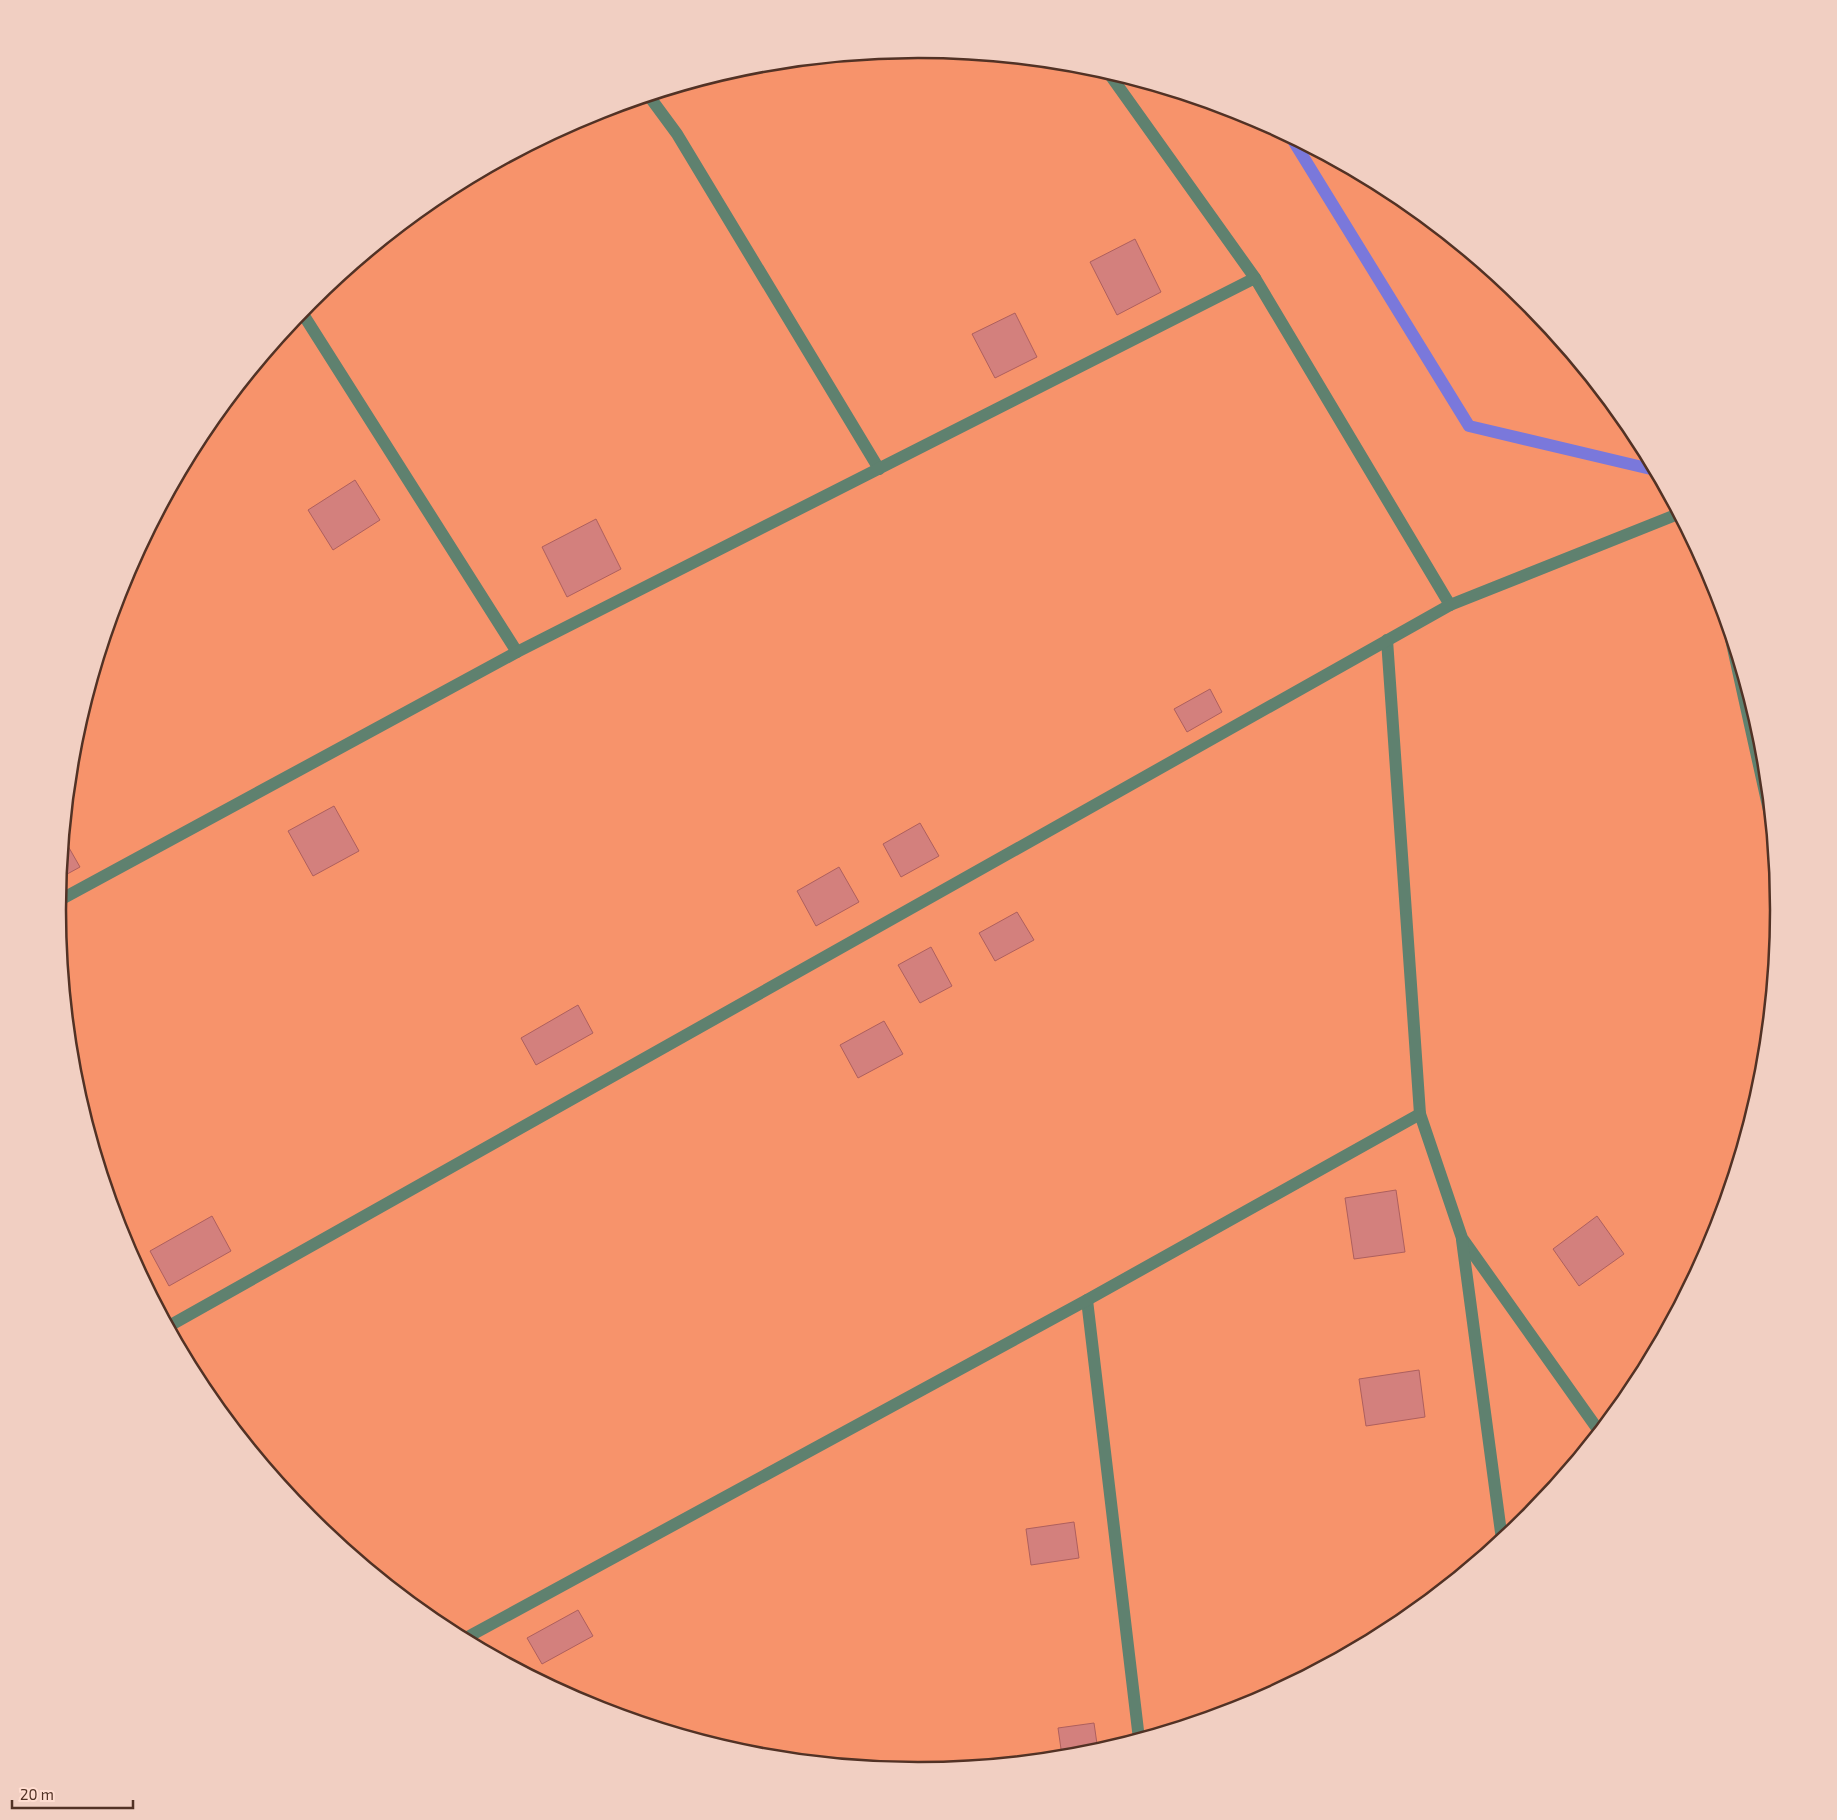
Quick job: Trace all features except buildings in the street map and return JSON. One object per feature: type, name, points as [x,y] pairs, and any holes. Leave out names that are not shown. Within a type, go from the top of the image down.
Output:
[{"type":"lane","points":[[1114,81],[1255,278],[1450,605]]},
{"type":"lane","points":[[653,100],[677,134],[879,469]]},
{"type":"lane","points":[[66,896],[518,652],[1255,278]]},
{"type":"lane","points":[[306,318],[518,652]]},
{"type":"lane","points":[[173,1324],[1450,605],[1674,516]]},
{"type":"lane","points":[[1387,640],[1420,1114],[1462,1238],[1501,1532]]},
{"type":"lane","points":[[1743,694],[1757,757]]},
{"type":"lane","points":[[471,1635],[1087,1300],[1420,1114]]},
{"type":"lane","points":[[1462,1238],[1596,1427]]},
{"type":"lane","points":[[1087,1300],[1138,1733]]},
{"type":"shaded area","points":[[863,59],[974,59],[1030,65],[1085,74],[1193,103],[1245,122],[1296,145],[1345,172],[1392,201],[1481,269],[1521,307],[1595,391],[1627,436],[1657,484],[1683,533],[1706,584],[1726,636],[1742,689],[1755,744],[1764,799],[1769,854],[1771,910],[1769,966],[1764,1021],[1755,1076],[1742,1131],[1726,1184],[1706,1236],[1683,1287],[1657,1336],[1627,1384],[1595,1429],[1559,1472],[1521,1513],[1481,1551],[1437,1586],[1392,1619],[1296,1675],[1245,1698],[1193,1717],[1139,1733],[1085,1746],[1030,1755],[974,1761],[863,1761],[807,1755],[752,1746],[644,1717],[592,1698],[541,1675],[492,1648],[445,1619],[356,1551],[316,1513],[242,1429],[210,1384],[180,1336],[154,1287],[131,1236],[111,1184],[95,1131],[82,1076],[73,1021],[68,966],[66,910],[68,854],[73,799],[82,744],[95,689],[111,636],[131,584],[154,533],[180,484],[210,436],[242,391],[278,348],[316,307],[356,269],[400,234],[445,201],[541,145],[592,122],[644,103],[698,87],[752,74],[807,65]]},
{"type":"waterway","points":[[1296,145],[1469,426],[1647,468]]}]
